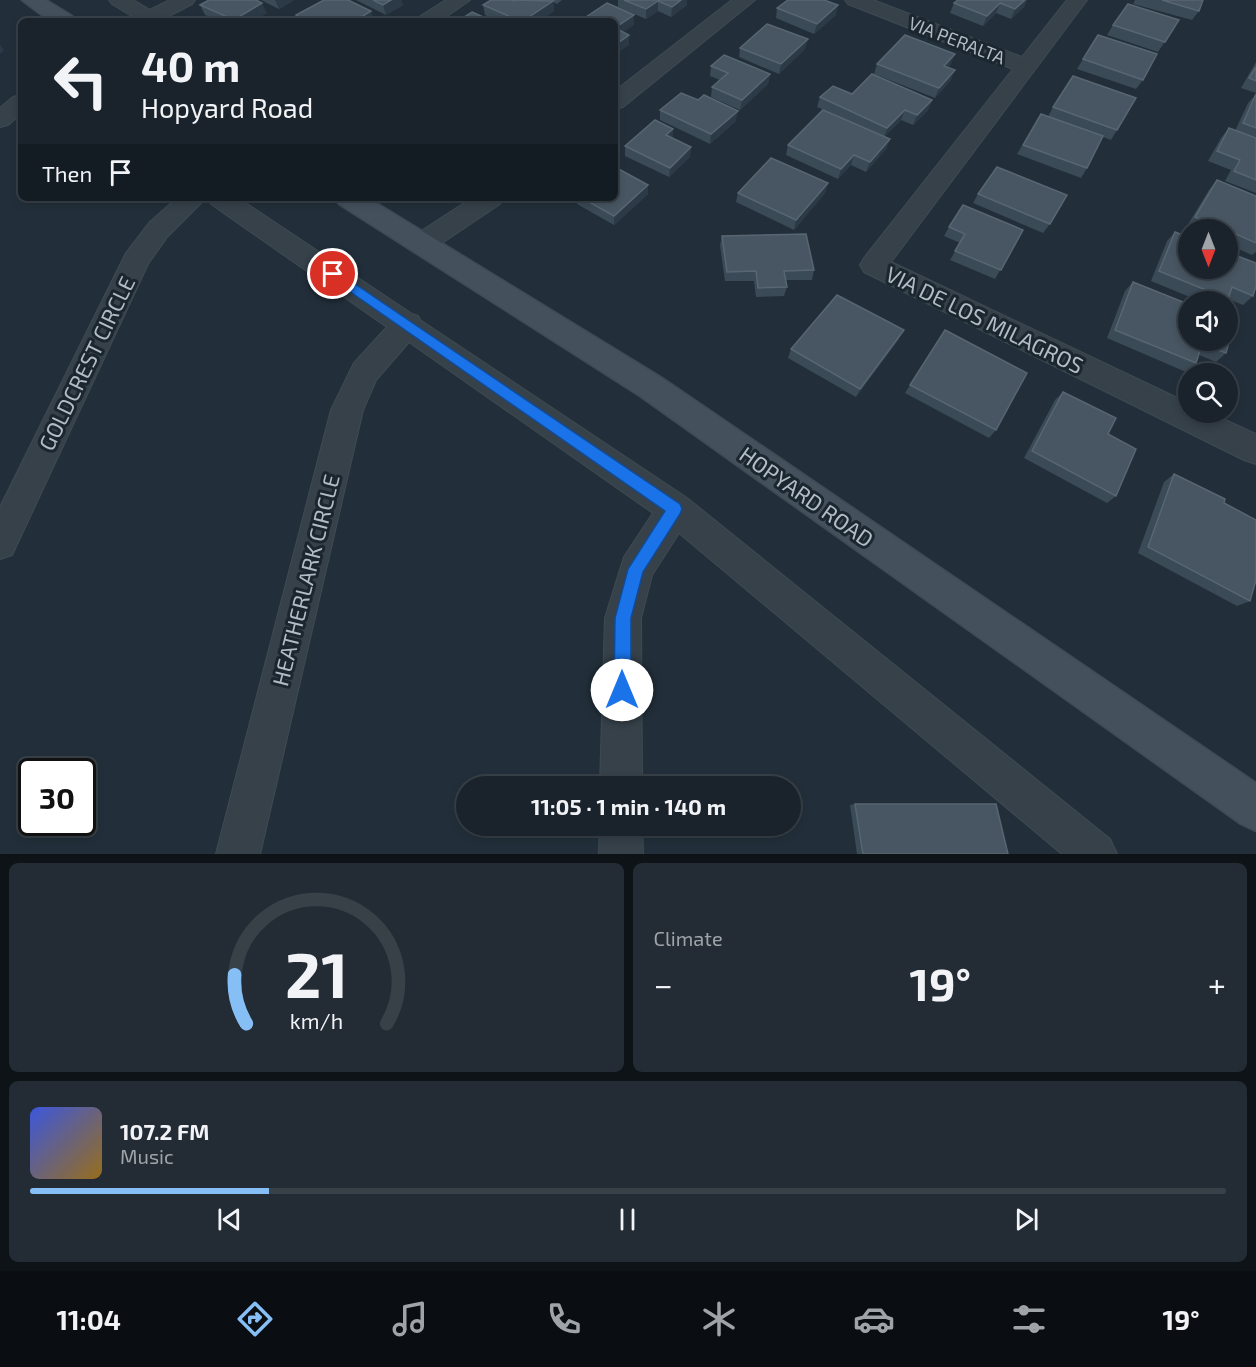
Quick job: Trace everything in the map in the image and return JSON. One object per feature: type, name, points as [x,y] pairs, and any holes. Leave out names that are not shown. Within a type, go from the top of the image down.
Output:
[{"type":"main road","points":[[32,0],[59,18]]},
{"type":"main road","name":"HOPYARD ROAD","points":[[353,201],[651,387],[1256,809]]},
{"type":"street","points":[[119,0],[149,18]]},
{"type":"street","points":[[155,18],[185,0]]},
{"type":"street","points":[[431,18],[460,0]]},
{"type":"street","points":[[618,100],[745,0]]},
{"type":"street","name":"VIA PERALTA","points":[[855,0],[1025,66]]},
{"type":"street","points":[[1025,66],[1077,0]]},
{"type":"street","name":"VIA DE LOS MILAGROS","points":[[1025,66],[874,265],[1255,450],[1256,448]]},
{"type":"street","name":"GOLDCREST CIRCLE","points":[[0,543],[136,260],[158,230],[190,201]]},
{"type":"street","points":[[224,201],[408,324],[675,509],[1095,854]]},
{"type":"street","points":[[421,244],[486,201]]},
{"type":"street","name":"HEATHERLARK CIRCLE","points":[[238,854],[347,410],[365,372],[408,324]]},
{"type":"street","points":[[621,776],[623,618],[636,569],[675,509]]},
{"type":"street","points":[[621,836],[621,854]]},
{"type":"building","points":[[209,0],[256,0],[262,3],[237,18],[229,18],[200,5]]},
{"type":"building","points":[[324,0],[348,0],[371,11],[360,18],[302,18],[296,15]]},
{"type":"building","points":[[373,0],[391,0],[383,5]]},
{"type":"building","points":[[491,0],[553,1],[528,18],[513,18],[483,5]]},
{"type":"building","points":[[624,0],[681,0],[672,7],[658,1],[646,9]]},
{"type":"building","points":[[788,0],[824,0],[838,5],[817,24],[777,8]]},
{"type":"building","points":[[958,0],[1025,0],[1015,9],[1000,3],[987,16],[954,3]]},
{"type":"building","points":[[1162,0],[1203,0],[1199,11]]},
{"type":"building","points":[[607,3],[634,15],[618,26],[618,18],[584,18]]},
{"type":"building","points":[[1128,4],[1179,20],[1165,42],[1113,25]]},
{"type":"building","points":[[472,12],[485,18],[463,18]]},
{"type":"building","points":[[767,24],[808,39],[781,64],[740,48]]},
{"type":"building","points":[[618,30],[629,35],[618,43]]},
{"type":"building","points":[[905,35],[955,54],[944,66],[955,70],[939,88],[877,64]]},
{"type":"building","points":[[1098,35],[1157,54],[1143,80],[1083,59]]},
{"type":"building","points":[[724,55],[770,74],[742,100],[712,87],[728,73],[711,66]]},
{"type":"building","points":[[1256,67],[1256,81],[1249,78]]},
{"type":"building","points":[[872,74],[932,100],[917,115],[905,110],[887,128],[820,97],[833,86],[852,94]]},
{"type":"building","points":[[1073,76],[1136,98],[1117,130],[1053,107]]},
{"type":"building","points":[[681,93],[698,100],[704,95],[738,111],[711,134],[660,110]]},
{"type":"building","points":[[1256,94],[1256,128],[1243,123]]},
{"type":"building","points":[[823,110],[890,139],[870,162],[854,155],[841,169],[788,145]]},
{"type":"building","points":[[1041,114],[1103,136],[1087,168],[1023,145]]},
{"type":"building","points":[[655,120],[673,129],[666,135],[691,147],[670,168],[625,146]]},
{"type":"building","points":[[1229,128],[1256,138],[1256,180],[1234,171],[1240,160],[1217,151]]},
{"type":"building","points":[[771,158],[828,183],[796,220],[738,193]]},
{"type":"building","points":[[997,167],[1067,195],[1050,224],[978,194]]},
{"type":"building","points":[[618,169],[648,185],[614,216],[587,201],[618,201]]},
{"type":"building","points":[[1217,180],[1256,196],[1256,243],[1238,235],[1238,219],[1195,217]]},
{"type":"building","points":[[963,205],[1023,230],[1001,270],[955,251],[965,234],[949,227]]},
{"type":"building","points":[[1175,232],[1178,233],[1178,279],[1159,271]]},
{"type":"building","points":[[806,234],[814,270],[784,271],[787,287],[758,288],[756,271],[727,272],[722,236]]},
{"type":"building","points":[[1238,256],[1256,263],[1256,286],[1253,296],[1232,287],[1231,291],[1208,291],[1179,279],[1238,279]]},
{"type":"building","points":[[1133,282],[1178,300],[1178,351],[1200,351],[1196,363],[1115,330]]},
{"type":"building","points":[[837,295],[904,330],[860,389],[791,349]]},
{"type":"building","points":[[945,330],[1027,373],[996,430],[910,385]]},
{"type":"building","points":[[1063,392],[1116,418],[1108,434],[1136,449],[1116,496],[1032,451]]},
{"type":"building","points":[[1174,474],[1225,499],[1224,503],[1256,520],[1256,580],[1250,601],[1148,547]]},
{"type":"building","points":[[855,804],[996,804],[1008,854],[863,854]]},
{"type":"route","points":[[333,274],[675,509],[636,569],[623,618],[622,690]]}]
